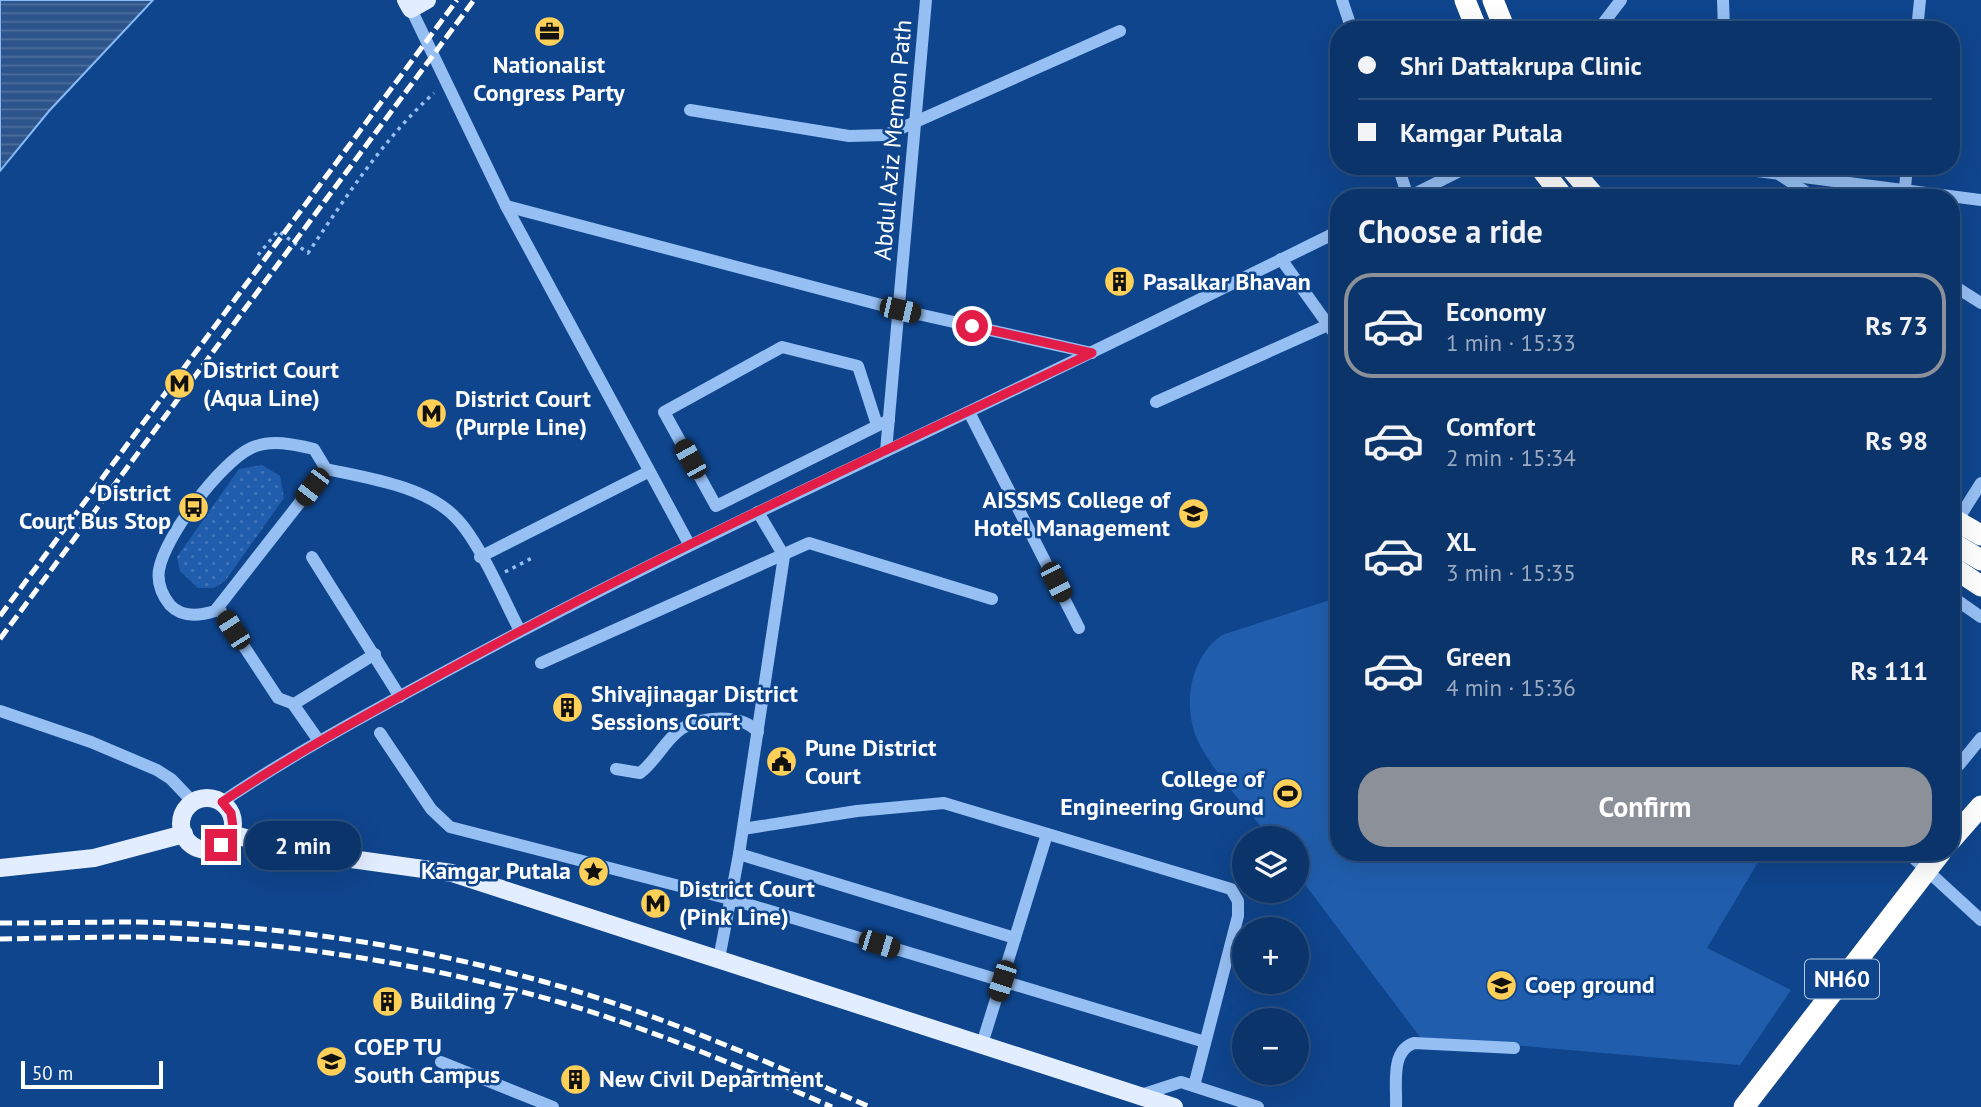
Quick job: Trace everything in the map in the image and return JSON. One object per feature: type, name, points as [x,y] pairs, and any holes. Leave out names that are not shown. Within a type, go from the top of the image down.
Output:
[{"type":"highway","points":[[1465,0],[1473,21]]},
{"type":"highway","points":[[1493,0],[1501,21]]},
{"type":"highway","points":[[1546,175],[1557,189]]},
{"type":"highway","points":[[1577,175],[1588,189]]},
{"type":"highway","points":[[1960,529],[1981,536]]},
{"type":"highway","points":[[1960,535],[1981,560]]},
{"type":"highway","points":[[1960,572],[1981,586]]},
{"type":"highway","points":[[1960,830],[1981,806]]},
{"type":"highway","name":"NH60","points":[[1744,1107],[1934,861]]},
{"type":"main road","points":[[207,798],[222,802],[233,820],[231,834],[221,845],[207,849],[193,845],[184,834],[184,813],[193,802],[207,798]]},
{"type":"main road","points":[[0,868],[94,858],[184,834]]},
{"type":"main road","points":[[231,834],[293,851],[452,873],[982,1044],[1147,1101],[1174,1107]]},
{"type":"street","name":"Abdul Aziz Memon Path","points":[[886,452],[883,422],[900,310],[926,0]]},
{"type":"street","points":[[1342,0],[1349,21]]},
{"type":"street","points":[[1605,21],[1622,0]]},
{"type":"street","points":[[1723,0],[1724,21]]},
{"type":"street","points":[[1918,21],[1920,0]]},
{"type":"street","points":[[415,3],[446,83],[506,206],[689,544]]},
{"type":"street","points":[[690,110],[849,136],[886,135],[1120,31]]},
{"type":"street","points":[[1423,189],[1452,175]]},
{"type":"street","points":[[1779,175],[1801,189]]},
{"type":"street","points":[[1786,175],[1911,189]]},
{"type":"street","points":[[1905,188],[1906,175]]},
{"type":"street","points":[[1960,197],[1981,200]]},
{"type":"street","points":[[506,206],[900,310],[1092,353]]},
{"type":"street","points":[[222,802],[319,741],[520,631],[689,544],[1092,353],[1330,235]]},
{"type":"street","points":[[1282,259],[1330,328]]},
{"type":"street","points":[[1960,290],[1981,303]]},
{"type":"street","points":[[1156,402],[1328,325]]},
{"type":"street","points":[[782,347],[858,366],[883,422],[716,506],[664,412],[782,347]]},
{"type":"street","points":[[969,412],[1079,628]]},
{"type":"street","points":[[326,469],[218,607],[203,615],[186,615],[172,607],[161,593],[158,573],[174,535],[208,487],[234,458],[253,447],[273,443],[313,449],[326,469],[419,495],[449,511],[474,541],[520,631]]},
{"type":"street","points":[[480,557],[648,472]]},
{"type":"street","points":[[1960,516],[1981,483]]},
{"type":"street","points":[[719,959],[743,830],[785,556],[758,512]]},
{"type":"street","points":[[541,663],[809,543],[992,600]]},
{"type":"street","points":[[312,557],[400,697]]},
{"type":"street","points":[[1960,602],[1981,617]]},
{"type":"street","points":[[218,607],[278,698],[293,704],[319,741]]},
{"type":"street","points":[[293,704],[375,654]]},
{"type":"street","points":[[0,711],[90,742],[157,770],[172,779],[193,802]]},
{"type":"street","points":[[616,769],[640,773],[653,763],[682,729],[701,722],[720,719],[749,723],[758,732]]},
{"type":"street","points":[[380,733],[431,808],[450,827],[730,899],[1205,1042]]},
{"type":"street","points":[[1960,764],[1981,738]]},
{"type":"street","points":[[743,830],[857,811],[944,803],[1231,889],[1238,901],[1238,916],[1194,1086]]},
{"type":"street","points":[[982,1044],[1047,834]]},
{"type":"street","points":[[739,854],[1015,938]]},
{"type":"street","points":[[1916,861],[1981,920]]},
{"type":"street","points":[[1396,1107],[1398,1055],[1403,1046],[1414,1043],[1514,1048]]},
{"type":"street","points":[[441,1062],[553,1107]]},
{"type":"street","points":[[1147,1101],[1181,1082],[1258,1107]]},
{"type":"path","points":[[258,255],[278,231],[308,253],[393,135],[446,83]]},
{"type":"path","points":[[492,579],[534,557]]},
{"type":"shaded area","points":[[0,0],[153,0],[49,111],[0,171]]},
{"type":"shaded area","points":[[262,465],[280,476],[284,498],[225,581],[214,588],[198,588],[180,571],[177,557],[239,469]]},
{"type":"shaded area","name":"College of Engineering Ground","points":[[1330,600],[1330,861],[1759,861],[1707,948],[1791,990],[1740,1065],[1420,1037],[1309,890],[1309,826],[1260,826],[1201,747],[1191,718],[1191,686],[1195,671],[1211,645],[1222,635]]},
{"type":"railway","points":[[0,616],[457,0]]},
{"type":"railway","points":[[0,639],[474,0]]},
{"type":"railway","points":[[0,923],[137,922],[237,927],[338,938],[437,956],[534,979],[620,1005],[663,1020],[870,1107]]},
{"type":"railway","points":[[0,939],[138,937],[237,942],[336,954],[434,971],[530,994],[607,1017],[721,1059],[832,1107]]},
{"type":"place","name":"Nationalist Congress Party","points":[[549,31]]},
{"type":"place","name":"Pasalkar Bhavan","points":[[1120,282]]},
{"type":"place","name":"District Court (Aqua Line)","points":[[180,384]]},
{"type":"place","name":"District Court (Purple Line)","points":[[432,413]]},
{"type":"place","name":"District Court Bus Stop","points":[[194,507]]},
{"type":"place","name":"AISSMS College of Hotel Management","points":[[1193,514]]},
{"type":"place","name":"Shivajinagar District Sessions Court","points":[[568,708]]},
{"type":"place","name":"Pune District Court","points":[[782,762]]},
{"type":"place","name":"College of Engineering Ground","points":[[1287,793]]},
{"type":"place","name":"Kamgar Putala","points":[[594,871]]},
{"type":"place","name":"District Court (Pink Line)","points":[[656,903]]},
{"type":"place","name":"Coep ground","points":[[1502,985]]},
{"type":"place","name":"Building 7","points":[[387,1001]]},
{"type":"place","name":"COEP TU South Campus","points":[[331,1061]]},
{"type":"place","name":"New Civil Department","points":[[576,1079]]},
{"type":"route","points":[[221,845],[227,841],[233,827],[231,813],[222,802],[280,763],[520,631],[689,544],[1092,353],[972,326]]}]
